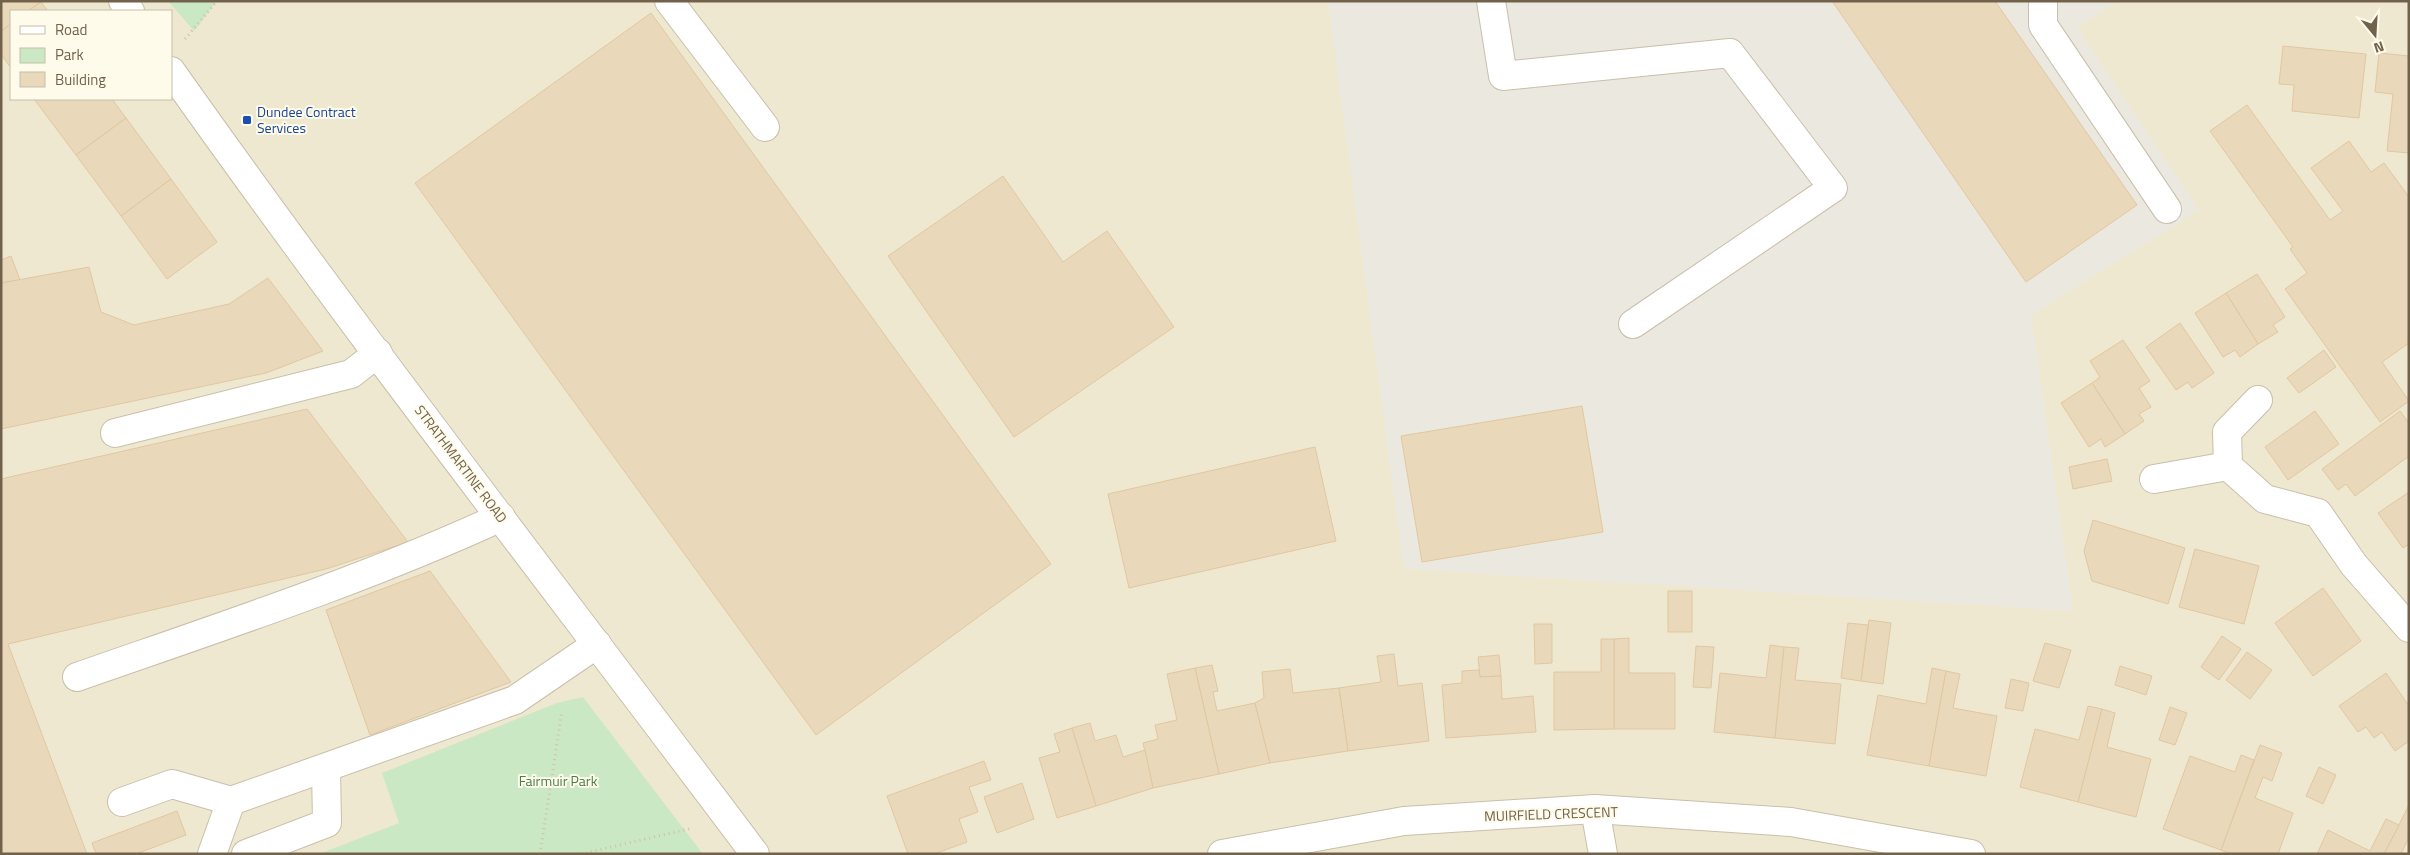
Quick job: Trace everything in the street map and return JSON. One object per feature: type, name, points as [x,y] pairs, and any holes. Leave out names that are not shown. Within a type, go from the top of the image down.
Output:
[{"type":"street","points":[[668,1],[765,127]]},
{"type":"street","points":[[1491,1],[1503,76],[1730,53],[1833,188],[1633,324]]},
{"type":"street","points":[[2043,1],[2043,25],[2167,209]]},
{"type":"street","name":"STRATHMARTINE ROAD","points":[[172,72],[378,353],[755,854]]},
{"type":"street","points":[[115,433],[351,374],[378,353]]},
{"type":"street","points":[[2258,400],[2227,432],[2228,466],[2265,499],[2318,513],[2354,565],[2409,628]]},
{"type":"street","points":[[2154,479],[2228,466]]},
{"type":"street","points":[[77,677],[272,610],[450,540],[501,517]]},
{"type":"street","points":[[122,802],[172,784],[231,802],[515,700],[598,644]]},
{"type":"street","points":[[246,854],[327,823],[326,768]]},
{"type":"street","points":[[212,854],[231,802]]},
{"type":"street","points":[[1595,809],[1602,854]]},
{"type":"street","name":"MUIRFIELD CRESCENT","points":[[1222,854],[1404,821],[1595,809],[1791,822],[1971,854]]},
{"type":"path","points":[[182,42],[216,1]]},
{"type":"path","points":[[540,854],[562,708]]},
{"type":"path","points":[[581,854],[730,819]]},
{"type":"shaded area","points":[[1,1],[2409,1],[2409,854],[1,854]]},
{"type":"shaded area","points":[[1328,1],[2113,1],[2115,3],[2077,28],[2199,210],[2031,315],[2073,611],[1404,569]]},
{"type":"green space","points":[[168,1],[217,1],[194,31]]},
{"type":"green space","name":"Fairmuir Park","points":[[583,697],[703,854],[319,854],[399,823],[382,773],[557,703]]},
{"type":"building","points":[[1,1],[41,2],[29,10],[10,10],[10,25],[1,31]]},
{"type":"building","points":[[1832,1],[1995,1],[2137,205],[2026,282]]},
{"type":"building","points":[[41,2],[47,10],[29,10]]},
{"type":"building","points":[[651,13],[1051,564],[816,735],[415,183]]},
{"type":"building","points":[[10,25],[10,67],[1,54],[1,31]]},
{"type":"building","points":[[2283,46],[2366,54],[2359,118],[2292,111],[2294,85],[2279,84]]},
{"type":"building","points":[[2379,53],[2409,56],[2409,153],[2387,151],[2393,94],[2375,92]]},
{"type":"building","points":[[35,100],[113,100],[126,118],[76,155]]},
{"type":"building","points":[[2247,105],[2330,220],[2343,211],[2311,168],[2349,141],[2371,172],[2384,163],[2409,197],[2409,343],[2382,362],[2409,401],[2380,422],[2285,289],[2307,273],[2290,249],[2293,247],[2210,131]]},
{"type":"building","points":[[126,118],[171,179],[121,216],[76,155]]},
{"type":"building","points":[[1003,176],[1063,262],[1107,231],[1174,327],[1014,437],[888,256]]},
{"type":"building","points":[[171,179],[217,242],[167,279],[121,216]]},
{"type":"building","points":[[11,256],[20,280],[1,283],[1,260]]},
{"type":"building","points":[[89,267],[101,312],[134,325],[229,304],[268,278],[323,351],[266,373],[1,429],[1,283]]},
{"type":"building","points":[[2257,274],[2285,317],[2273,325],[2278,332],[2258,344],[2226,293]]},
{"type":"building","points":[[2226,293],[2258,344],[2240,357],[2235,350],[2223,357],[2195,313]]},
{"type":"building","points":[[2180,323],[2214,373],[2192,388],[2188,382],[2176,390],[2146,347]]},
{"type":"building","points":[[2123,340],[2150,381],[2139,388],[2151,407],[2139,414],[2144,421],[2125,434],[2092,383],[2100,377],[2090,361]]},
{"type":"building","points":[[2324,350],[2336,367],[2299,393],[2287,378]]},
{"type":"building","points":[[2092,383],[2125,434],[2105,447],[2101,439],[2089,447],[2061,403]]},
{"type":"building","points":[[1582,406],[1603,532],[1422,562],[1401,436]]},
{"type":"building","points":[[307,409],[408,542],[326,569],[8,644],[87,854],[1,854],[1,479]]},
{"type":"building","points":[[2315,411],[2339,444],[2288,480],[2265,447]]},
{"type":"building","points":[[2400,411],[2409,423],[2409,456],[2355,496],[2346,484],[2338,490],[2322,469]]},
{"type":"building","points":[[1315,447],[1336,541],[1129,588],[1108,494]]},
{"type":"building","points":[[2107,459],[2112,481],[2073,489],[2069,467]]},
{"type":"building","points":[[2409,492],[2409,544],[2403,548],[2378,513]]},
{"type":"building","points":[[2093,520],[2185,548],[2168,604],[2092,581],[2084,551]]},
{"type":"building","points":[[2195,549],[2259,566],[2244,624],[2179,607]]},
{"type":"building","points":[[430,571],[511,682],[370,735],[326,610]]},
{"type":"building","points":[[2323,588],[2361,641],[2313,676],[2275,623]]},
{"type":"building","points":[[1668,591],[1692,591],[1692,632],[1668,632]]},
{"type":"building","points":[[1869,620],[1891,623],[1883,684],[1861,681]]},
{"type":"building","points":[[1848,623],[1868,625],[1861,681],[1841,678]]},
{"type":"building","points":[[1534,624],[1552,624],[1552,663],[1535,664]]},
{"type":"building","points":[[2222,636],[2241,649],[2219,680],[2201,667]]},
{"type":"building","points":[[1629,638],[1629,673],[1675,673],[1675,729],[1614,729],[1614,639]]},
{"type":"building","points":[[1601,639],[1614,639],[1614,729],[1554,730],[1554,672],[1601,672]]},
{"type":"building","points":[[2045,643],[2071,650],[2059,688],[2033,681]]},
{"type":"building","points":[[1770,645],[1784,647],[1775,738],[1714,732],[1720,673],[1766,678]]},
{"type":"building","points":[[1696,646],[1714,647],[1711,688],[1693,687]]},
{"type":"building","points":[[1784,647],[1799,648],[1795,680],[1841,684],[1835,744],[1775,738]]},
{"type":"building","points":[[2247,652],[2272,670],[2250,699],[2226,680]]},
{"type":"building","points":[[1394,654],[1398,686],[1422,683],[1429,741],[1348,751],[1339,688],[1381,682],[1377,656]]},
{"type":"building","points":[[1499,655],[1501,676],[1480,677],[1478,657]]},
{"type":"building","points":[[1212,665],[1218,691],[1213,692],[1217,711],[1255,703],[1270,763],[1219,774],[1195,668]]},
{"type":"building","points":[[2120,666],[2152,676],[2146,695],[2115,685]]},
{"type":"building","points":[[1195,668],[1219,774],[1153,788],[1143,743],[1158,739],[1155,725],[1177,720],[1167,674]]},
{"type":"building","points":[[1932,668],[1946,671],[1929,766],[1867,755],[1878,695],[1926,704]]},
{"type":"building","points":[[1290,669],[1293,693],[1339,688],[1348,751],[1270,763],[1255,703],[1264,698],[1262,672]]},
{"type":"building","points":[[1479,670],[1480,677],[1501,676],[1502,699],[1533,696],[1536,732],[1446,738],[1442,685],[1462,683],[1462,671]]},
{"type":"building","points":[[1946,671],[1960,674],[1953,708],[1997,716],[1986,776],[1929,766]]},
{"type":"building","points":[[2386,673],[2409,706],[2409,741],[2395,751],[2382,732],[2374,738],[2366,727],[2358,732],[2339,706]]},
{"type":"building","points":[[2011,679],[2029,683],[2023,711],[2005,708]]},
{"type":"building","points":[[2088,706],[2102,709],[2078,802],[2020,787],[2035,729],[2079,740]]},
{"type":"building","points":[[2170,707],[2187,713],[2175,745],[2159,740]]},
{"type":"building","points":[[2102,709],[2115,713],[2107,747],[2151,759],[2136,817],[2078,802]]},
{"type":"building","points":[[1090,723],[1095,741],[1116,735],[1123,757],[1145,750],[1153,788],[1096,806],[1072,728]]},
{"type":"building","points":[[1072,728],[1096,806],[1057,818],[1039,758],[1060,752],[1054,734]]},
{"type":"building","points":[[2260,745],[2282,753],[2272,781],[2263,777],[2255,798],[2293,813],[2278,854],[2231,854],[2221,850]]},
{"type":"building","points":[[2241,755],[2254,760],[2221,850],[2163,829],[2190,756],[2235,772]]},
{"type":"building","points":[[984,761],[991,780],[969,787],[978,812],[959,819],[967,842],[934,854],[908,854],[887,796]]},
{"type":"building","points":[[2319,767],[2336,775],[2323,804],[2306,796]]},
{"type":"building","points":[[1022,783],[1034,819],[997,833],[984,797]]},
{"type":"building","points":[[2409,805],[2409,837],[2401,854],[2384,854]]},
{"type":"building","points":[[177,811],[186,835],[136,854],[96,854],[92,843]]},
{"type":"building","points":[[2386,819],[2399,825],[2384,854],[2317,854],[2328,830],[2370,851]]},
{"type":"place","name":"Dundee Contract Services","points":[[247,120]]}]
